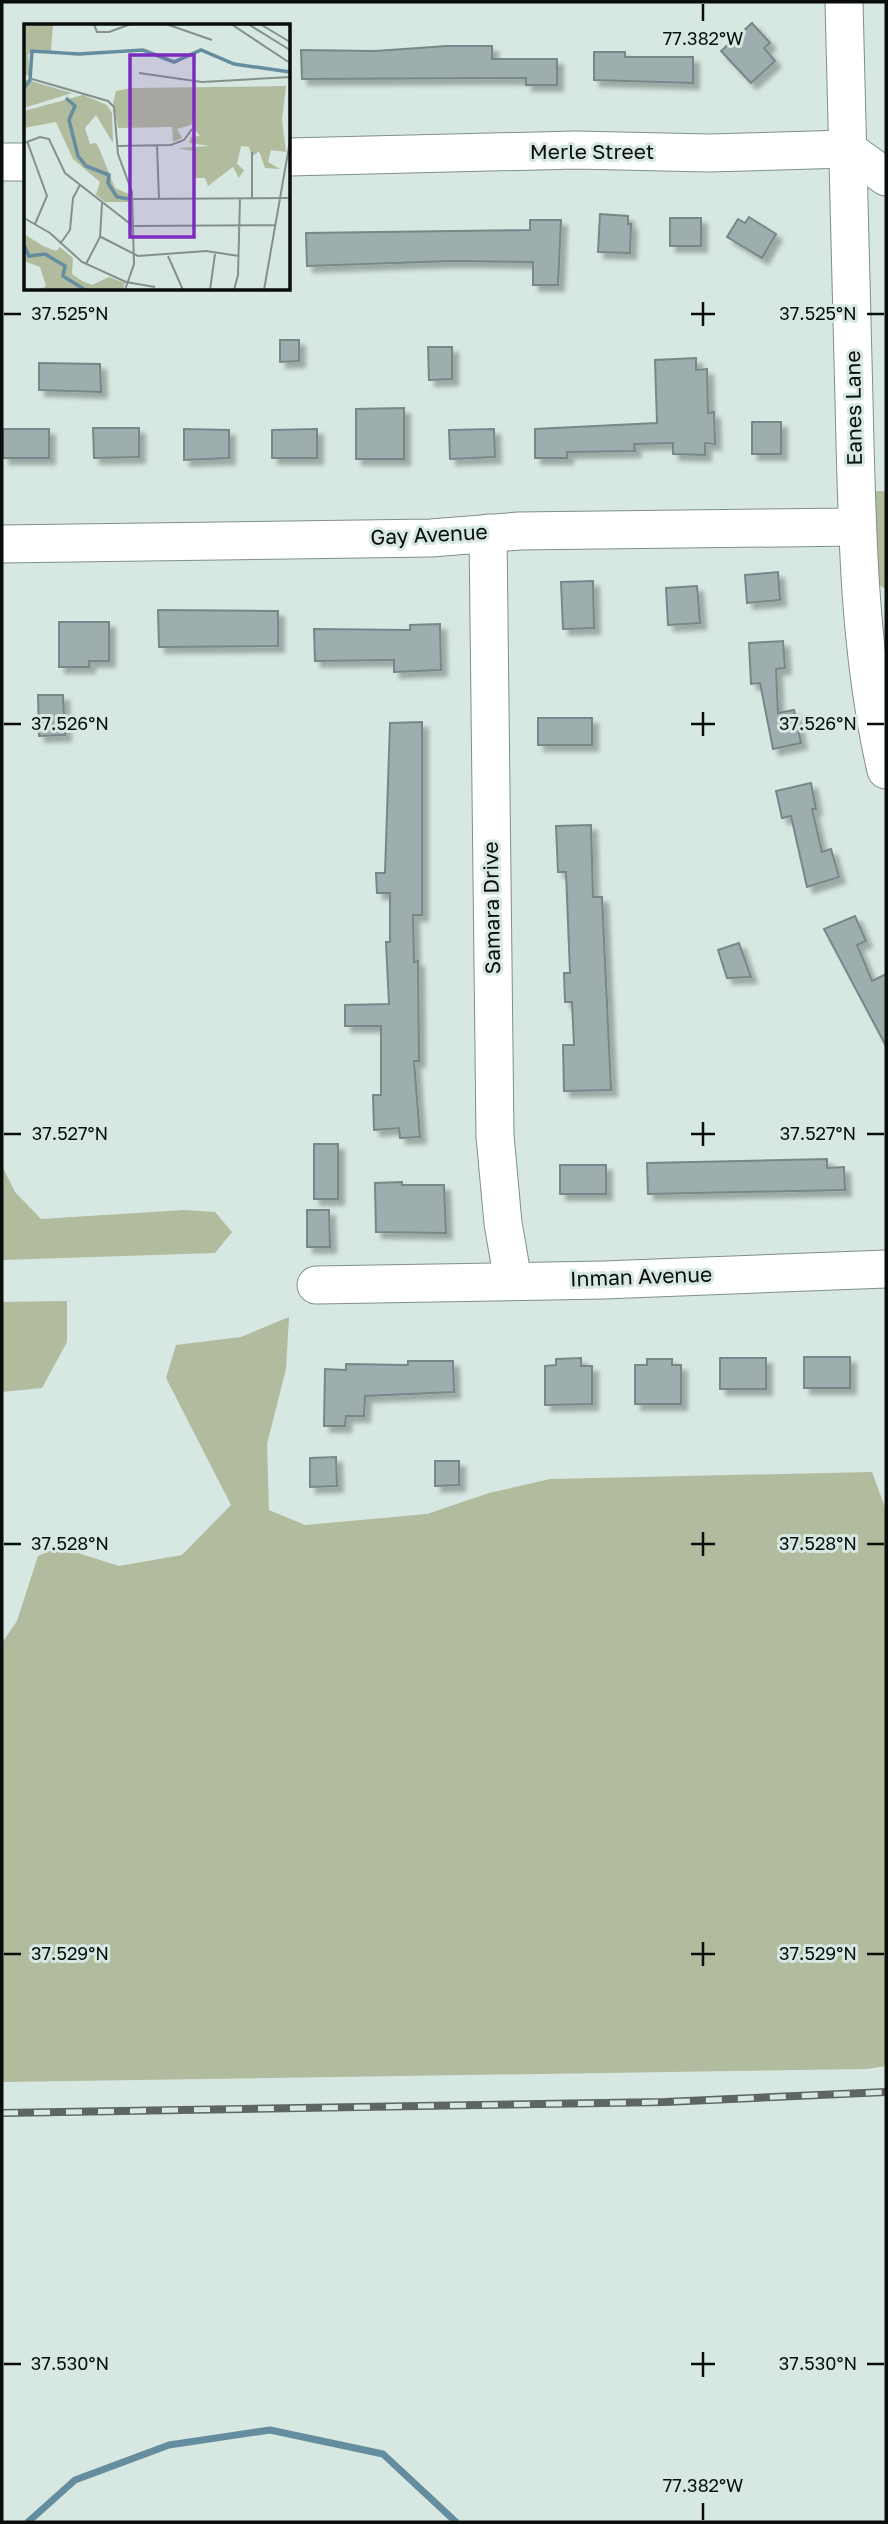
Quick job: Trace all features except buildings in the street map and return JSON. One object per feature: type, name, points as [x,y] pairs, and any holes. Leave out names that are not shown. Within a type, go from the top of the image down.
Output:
[{"type":"street","name":"Eanes Lane","points":[[844,2],[857,527],[863,627],[876,728],[886,770]]},
{"type":"street","name":"Merle Street","points":[[290,157],[576,150],[709,153],[847,149]]},
{"type":"street","points":[[847,149],[886,177]]},
{"type":"street","points":[[2,162],[24,162]]},
{"type":"street","name":"Gay Avenue","points":[[2,544],[431,538],[488,533],[857,527]]},
{"type":"street","name":"Samara Drive","points":[[488,533],[495,1136],[513,1281]]},
{"type":"street","name":"Inman Avenue","points":[[316,1285],[886,1269]]},
{"type":"green space","points":[[872,491],[886,491],[886,589],[877,584]]},
{"type":"green space","points":[[2,1166],[15,1192],[41,1219],[184,1210],[215,1212],[232,1232],[215,1253],[2,1260]]},
{"type":"green space","points":[[67,1301],[67,1342],[42,1388],[2,1392],[2,1302]]},
{"type":"green space","points":[[289,1317],[286,1369],[267,1444],[269,1510],[305,1525],[427,1514],[489,1493],[550,1479],[872,1472],[886,1510],[886,2066],[867,2069],[2,2082],[2,1643],[17,1621],[38,1556],[59,1547],[119,1566],[182,1555],[231,1505],[166,1378],[176,1345],[241,1337]]},
{"type":"waterway","points":[[28,2522],[75,2480],[169,2445],[270,2430],[383,2454],[456,2522]]},
{"type":"railway","points":[[2,2113],[665,2102],[886,2092]]}]
